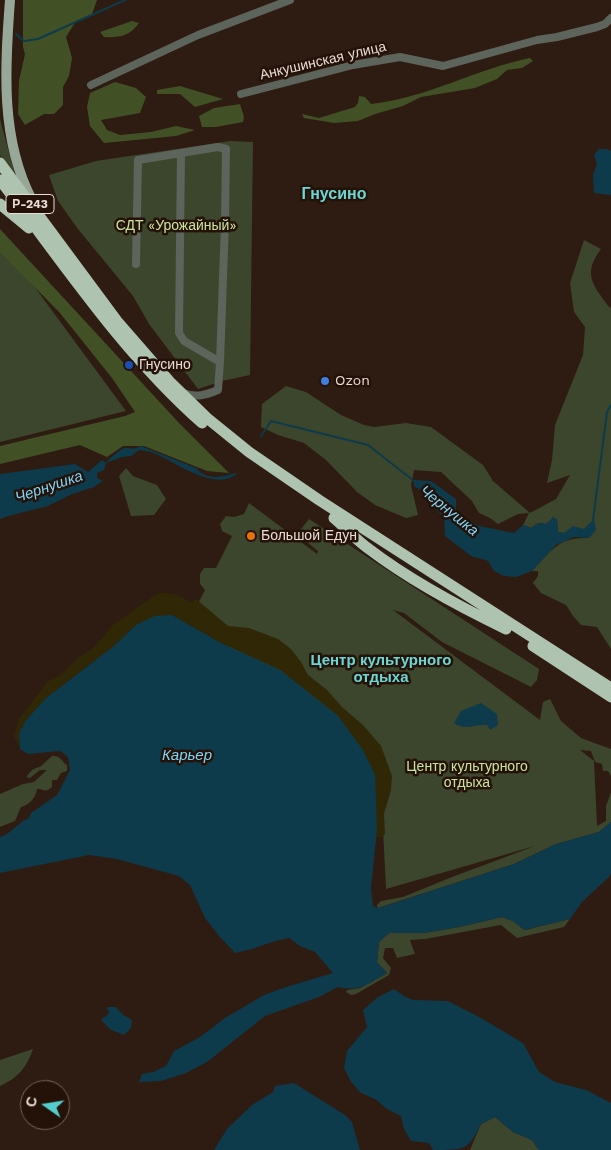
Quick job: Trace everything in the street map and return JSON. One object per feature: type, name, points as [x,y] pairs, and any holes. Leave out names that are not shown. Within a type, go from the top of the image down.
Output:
[{"type":"highway","name":"Р-243","points":[[0,163],[57,249]]},
{"type":"highway","name":"Р-243","points":[[0,180],[38,230],[57,249]]},
{"type":"highway","name":"Р-243","points":[[0,204],[57,249]]},
{"type":"highway","points":[[57,249],[117,321],[181,393],[225,433],[278,472],[611,688]]},
{"type":"highway","points":[[57,249],[129,351],[186,408],[245,458],[334,518],[611,697]]},
{"type":"main road","name":"Р-243","points":[[10,0],[5,88],[9,134],[26,188],[57,249]]},
{"type":"street","points":[[91,85],[198,35],[290,0]]},
{"type":"street","name":"Анкушинская улица","points":[[241,94],[353,65],[400,57],[443,66],[536,40],[597,27],[605,24],[611,18]]},
{"type":"street","points":[[136,264],[138,160],[218,147],[226,149],[218,390],[195,396],[181,393]]},
{"type":"street","points":[[181,153],[179,333],[184,341],[220,362]]},
{"type":"green space","points":[[23,0],[97,0],[92,14],[76,21],[66,37],[72,58],[69,76],[63,87],[63,105],[54,114],[44,114],[25,125],[18,114],[19,81],[25,54],[23,47]]},
{"type":"green space","points":[[132,21],[139,23],[132,31],[124,35],[104,37],[100,32]]},
{"type":"green space","points":[[530,58],[533,61],[522,68],[507,70],[497,79],[475,88],[421,97],[403,106],[358,121],[334,123],[304,118],[302,114],[319,118],[355,107],[359,96],[365,97],[371,104],[392,101]]},
{"type":"green space","points":[[115,82],[136,88],[146,97],[140,113],[101,120],[107,130],[120,135],[151,132],[176,126],[195,130],[176,136],[104,143],[90,126],[87,107],[90,93]]},
{"type":"green space","points":[[180,86],[223,99],[195,107],[180,94],[157,94],[157,90]]},
{"type":"green space","points":[[240,104],[244,117],[243,122],[216,127],[202,127],[199,116],[214,108]]},
{"type":"green space","points":[[0,119],[17,182],[0,155]]},
{"type":"green space","name":"СДТ «Урожайный»","points":[[230,141],[253,142],[250,375],[198,389],[149,324],[133,296],[78,229],[58,201],[49,175],[96,161]]},
{"type":"green space","points":[[0,229],[179,423],[229,473],[207,471],[144,446],[123,446],[107,457],[80,445],[0,464],[0,446],[135,412],[112,378],[60,313],[0,252]]},
{"type":"green space","points":[[0,240],[126,411],[0,442]]},
{"type":"green space","points":[[584,240],[601,249],[592,266],[592,279],[594,286],[611,308],[611,649],[597,627],[581,625],[566,605],[541,593],[533,583],[538,576],[538,571],[532,571],[545,557],[563,542],[578,538],[589,538],[594,520],[584,529],[564,533],[558,532],[557,519],[546,524],[539,523],[531,528],[523,525],[529,513],[518,514],[498,524],[479,513],[472,501],[441,472],[414,470],[411,485],[418,515],[406,518],[375,505],[357,492],[326,460],[304,443],[278,435],[261,427],[262,404],[286,386],[306,392],[341,415],[364,425],[374,427],[406,423],[431,427],[483,465],[493,481],[530,513],[556,499],[570,475],[547,483],[552,460],[555,425],[583,355],[585,327],[574,312],[570,283]]},
{"type":"green space","points":[[126,468],[133,476],[157,485],[166,499],[154,515],[131,516],[119,476]]},
{"type":"green space","name":"Центр культурного отдыха","points":[[249,503],[317,554],[318,551],[297,534],[309,519],[539,669],[537,680],[531,687],[442,642],[404,613],[393,610],[540,720],[543,702],[550,699],[561,721],[581,738],[611,749],[611,776],[608,771],[603,771],[602,764],[595,762],[591,751],[580,750],[594,761],[597,826],[606,821],[606,806],[611,792],[611,822],[599,832],[556,844],[514,864],[378,908],[377,905],[381,901],[403,897],[535,846],[386,889],[383,829],[195,609],[205,590],[200,584],[200,574],[204,568],[216,568],[232,536],[222,531],[220,524],[226,516],[234,517],[244,514]]},
{"type":"green space","points":[[52,756],[57,756],[67,765],[67,771],[61,773],[57,780],[52,780],[52,787],[49,789],[37,789],[32,801],[21,807],[15,821],[0,827],[0,794],[23,784],[34,782],[47,770],[40,770],[30,778],[26,777],[32,770],[41,766]]},
{"type":"green space","points":[[502,917],[513,921],[525,930],[570,919],[564,927],[517,938],[501,925],[410,940],[415,954],[397,958],[393,948],[385,948],[383,958],[391,968],[389,975],[356,994],[351,995],[346,992],[347,990],[360,988],[387,973],[377,962],[379,942],[389,933],[424,933]]},
{"type":"green space","points":[[33,1049],[21,1071],[0,1086],[0,1060]]},
{"type":"green space","points":[[495,1117],[513,1132],[532,1140],[539,1150],[470,1150],[481,1124]]},
{"type":"sand","points":[[160,593],[177,595],[191,603],[196,599],[228,626],[249,628],[278,639],[291,649],[308,675],[327,690],[342,707],[363,725],[381,746],[392,776],[391,790],[384,814],[385,834],[382,837],[376,838],[377,829],[347,729],[338,716],[280,670],[221,643],[172,615],[136,625],[114,646],[46,698],[26,720],[19,734],[20,749],[14,736],[19,719],[47,682],[62,674],[79,657],[92,649],[113,625]]},
{"type":"water","points":[[599,149],[611,151],[611,195],[594,193],[593,175],[597,164],[594,155]]},
{"type":"water","points":[[141,446],[196,468],[205,475],[220,477],[237,474],[228,479],[207,478],[195,474],[152,452],[139,450],[131,456],[106,463],[125,448]]},
{"type":"water","points":[[102,460],[106,463],[104,470],[97,473],[97,478],[103,481],[94,487],[72,494],[48,506],[0,519],[0,474],[75,464],[88,472]]},
{"type":"water","points":[[414,480],[431,481],[456,499],[456,511],[479,526],[514,533],[523,525],[531,528],[539,523],[546,524],[553,517],[557,519],[558,532],[564,533],[573,526],[584,529],[594,519],[596,530],[589,538],[574,537],[556,545],[532,571],[516,577],[504,576],[494,571],[488,561],[471,556],[445,536],[444,518],[429,499],[425,499],[421,490],[414,486]]},
{"type":"water","name":"Карьер","points":[[172,615],[221,643],[280,670],[338,716],[363,750],[375,775],[377,829],[371,888],[373,906],[378,908],[385,906],[514,864],[556,844],[599,832],[611,822],[611,873],[609,877],[582,902],[570,919],[524,930],[513,921],[502,917],[424,933],[389,933],[379,942],[377,962],[387,973],[375,981],[359,988],[338,987],[319,997],[265,1016],[207,1062],[186,1073],[161,1081],[139,1082],[142,1074],[153,1072],[166,1066],[174,1051],[200,1037],[225,1018],[264,995],[333,973],[315,952],[300,946],[289,938],[235,953],[205,918],[190,885],[179,876],[117,859],[89,855],[0,873],[0,837],[29,818],[31,813],[57,795],[70,770],[68,757],[60,751],[28,754],[20,749],[19,734],[26,720],[46,698],[114,646],[136,625],[155,616]]},
{"type":"water","points":[[481,703],[497,714],[498,725],[490,730],[487,725],[462,727],[454,723],[461,711]]},
{"type":"water","points":[[394,989],[413,1000],[448,1001],[481,1018],[523,1043],[539,1072],[555,1082],[586,1090],[611,1103],[611,1150],[539,1150],[532,1140],[513,1132],[495,1117],[481,1124],[469,1144],[459,1149],[433,1150],[429,1143],[411,1141],[404,1129],[401,1116],[387,1109],[375,1099],[361,1093],[351,1082],[344,1068],[347,1051],[367,1027],[363,1010],[378,997]]},
{"type":"water","points":[[116,1007],[122,1014],[132,1020],[131,1028],[124,1035],[111,1030],[102,1021],[102,1018],[107,1016],[109,1011],[106,1008]]},
{"type":"water","points":[[294,1083],[345,1115],[352,1122],[360,1150],[214,1150],[227,1129],[252,1105],[273,1092],[275,1086]]},
{"type":"waterway","name":"Чернушка","points":[[16,34],[24,41],[38,39],[125,0]]},
{"type":"waterway","name":"Чернушка","points":[[593,520],[607,412],[611,405]]},
{"type":"waterway","name":"Чернушка","points":[[261,436],[271,421],[368,445],[414,481]]},
{"type":"place","name":"Гнусино","points":[[129,365]]},
{"type":"place","name":"Ozon","points":[[325,381]]},
{"type":"place","name":"Большой Едун","points":[[251,536]]},
{"type":"district","name":"Гнусино","points":[[334,194]]},
{"type":"district","name":"Центр культурного отдыха","points":[[381,670]]}]
